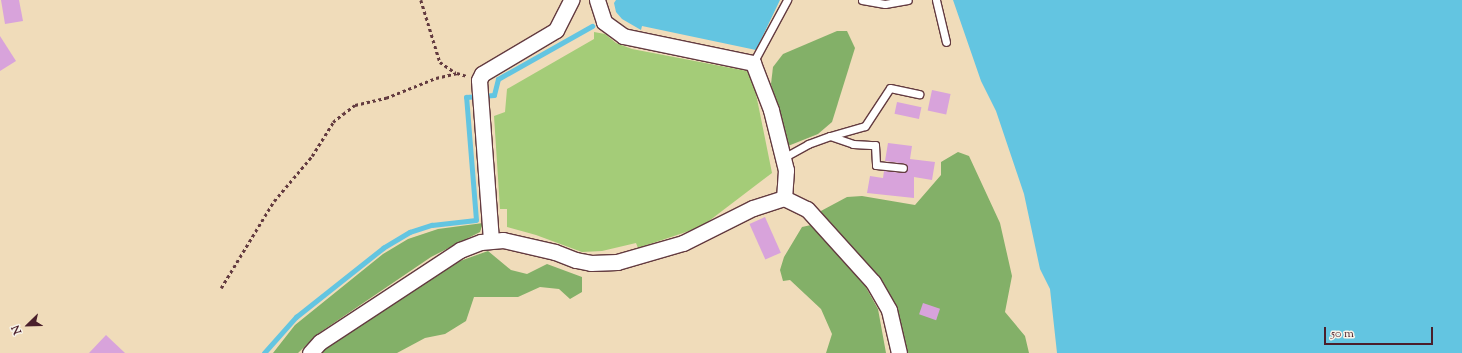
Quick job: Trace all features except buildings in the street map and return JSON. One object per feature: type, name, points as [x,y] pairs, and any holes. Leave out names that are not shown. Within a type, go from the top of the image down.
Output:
[{"type":"street","points":[[492,240],[478,83],[482,74],[556,30],[571,0]]},
{"type":"street","points":[[597,0],[604,22],[623,36],[753,63],[771,110],[786,170],[784,198]]},
{"type":"street","points":[[310,353],[320,342],[460,250],[492,240],[528,245],[591,263],[617,262],[683,243],[754,208],[784,198],[807,209],[873,282],[889,310],[899,353]]},
{"type":"lane","points":[[753,63],[787,0]]},
{"type":"lane","points":[[862,0],[885,4],[908,0]]},
{"type":"lane","points":[[936,0],[946,42]]},
{"type":"lane","points":[[783,158],[808,144],[865,126],[890,88],[919,94]]},
{"type":"lane","points":[[830,136],[853,144],[875,145],[876,165],[903,168]]},
{"type":"path","points":[[421,0],[440,62],[456,73],[478,83]]},
{"type":"path","points":[[221,288],[274,201],[312,156],[338,118],[355,105],[386,98],[436,78],[456,73]]},
{"type":"green space","points":[[837,31],[847,31],[855,48],[832,122],[818,134],[788,146],[771,84],[773,67],[783,54]]},
{"type":"green space","points":[[594,32],[605,34],[616,43],[632,49],[747,71],[754,84],[772,173],[701,227],[638,248],[636,243],[602,251],[582,252],[536,235],[507,227],[507,209],[500,209],[494,116],[505,112],[507,89],[594,39]]},
{"type":"green space","points":[[958,152],[969,156],[1000,223],[1012,276],[1005,312],[1025,336],[1029,353],[904,353],[903,333],[896,307],[885,286],[819,212],[847,197],[862,196],[915,205],[941,175],[941,162]]},
{"type":"green space","points":[[483,223],[480,232],[431,257],[319,333],[298,353],[273,353],[295,325],[383,254],[408,239],[438,229]]},
{"type":"green space","points":[[811,225],[823,233],[863,282],[878,309],[886,353],[826,353],[832,334],[821,309],[790,280],[783,281],[780,270],[784,257],[802,227]]},
{"type":"green space","points":[[488,251],[511,270],[527,274],[547,264],[582,277],[582,292],[570,299],[559,289],[540,287],[518,297],[474,297],[466,321],[445,334],[425,338],[397,353],[318,353],[432,276],[460,261]]},
{"type":"water","points":[[616,0],[780,0],[756,50],[642,26],[641,30],[622,19],[616,12],[614,3]]},
{"type":"water","points":[[953,0],[1462,0],[1462,353],[1057,353],[1050,289],[1040,269],[1024,194],[996,111],[981,81]]},
{"type":"waterway","points":[[264,353],[296,317],[383,248],[410,232],[432,225],[476,220],[466,97],[494,95],[498,79],[592,26]]}]
